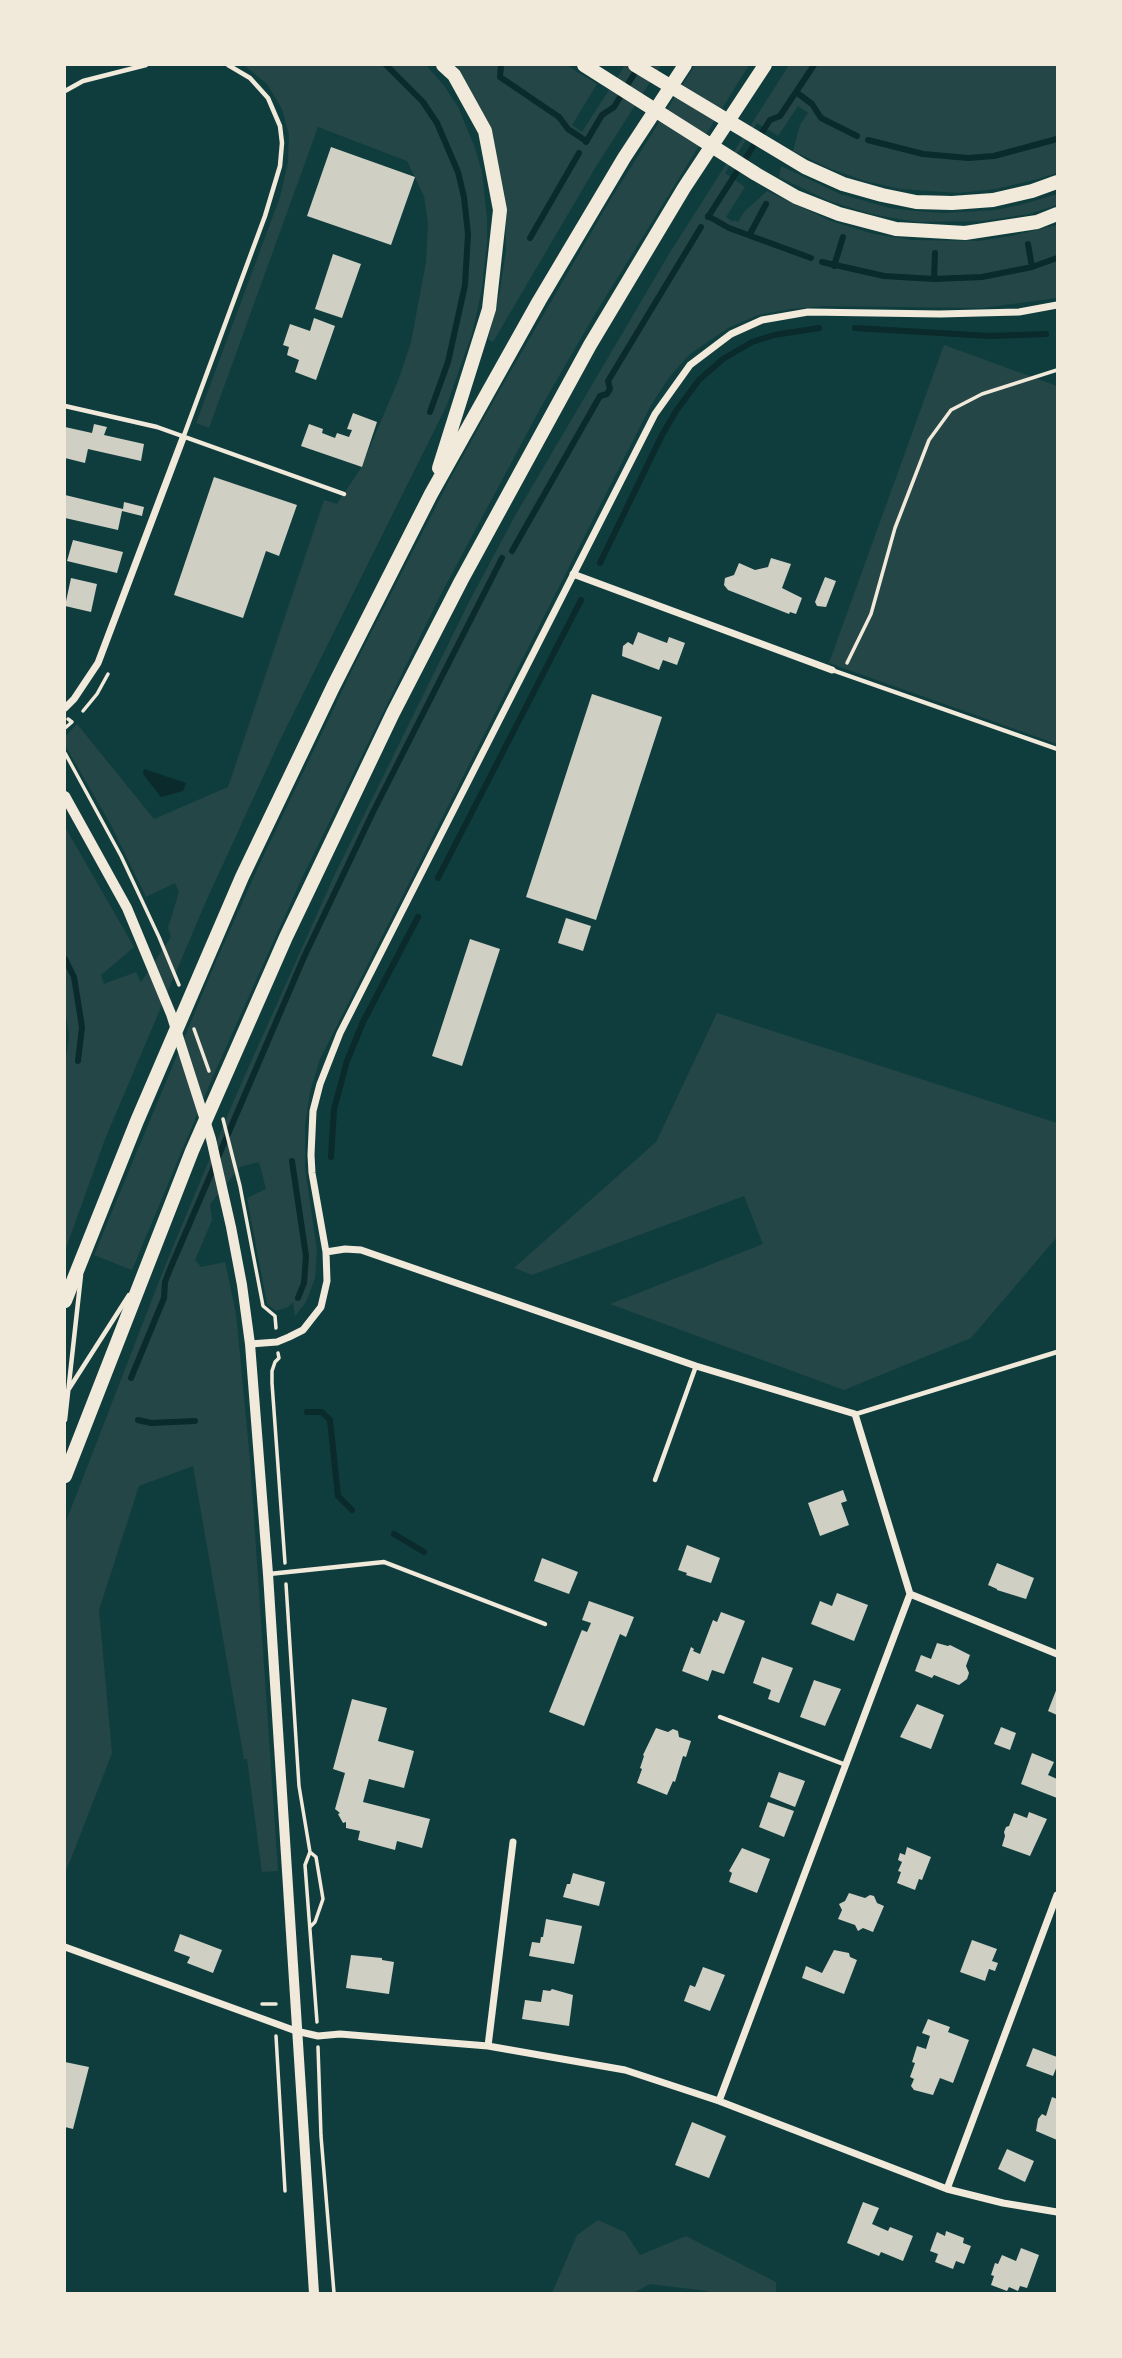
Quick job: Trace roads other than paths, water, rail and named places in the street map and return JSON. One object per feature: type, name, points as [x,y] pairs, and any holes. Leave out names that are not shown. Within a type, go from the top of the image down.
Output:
[{"type":"highway","points":[[432,494],[463,386],[489,309],[500,210],[485,131],[454,75],[443,65]]},
{"type":"highway","points":[[584,65],[756,174],[796,197],[839,214],[896,229],[965,233],[1037,222],[1057,214]]},
{"type":"highway","points":[[635,65],[805,167],[843,184],[916,202],[993,200],[1057,182]]},
{"type":"highway","points":[[65,1301],[83,1251],[242,877],[333,687],[432,494],[546,289],[624,158],[685,65]]},
{"type":"highway","points":[[65,1476],[192,1151],[286,937],[393,713],[461,581],[590,345],[684,188],[765,65]]},
{"type":"main road","points":[[65,796],[127,908],[147,953],[192,1077],[226,1202],[250,1344],[268,1574],[314,2293]]},
{"type":"street","points":[[250,1344],[277,1342],[303,1330],[321,1307],[327,1281],[326,1252],[311,1155],[313,1111],[320,1084],[346,1020],[655,414],[690,365],[732,334],[762,320],[808,312],[1019,312],[1057,305]]},
{"type":"street","points":[[65,708],[75,699],[98,663],[183,438]]},
{"type":"street","points":[[573,574],[832,670]]},
{"type":"street","points":[[326,1252],[345,1249],[374,1254],[696,1366],[855,1414],[910,1594],[719,2101]]},
{"type":"street","points":[[910,1594],[1057,1654]]},
{"type":"street","points":[[488,2046],[513,1842]]},
{"type":"street","points":[[947,2189],[1057,1895]]},
{"type":"street","points":[[65,1947],[275,2025],[318,2036],[340,2034],[488,2046],[625,2070],[719,2101],[947,2189],[1003,2203],[1057,2212]]},
{"type":"lane","points":[[65,91],[83,81],[146,65]]},
{"type":"lane","points":[[183,438],[265,216],[280,166],[280,127],[268,98],[250,78],[228,65]]},
{"type":"lane","points":[[65,406],[158,427],[344,494]]},
{"type":"lane","points":[[832,670],[1057,749]]},
{"type":"lane","points":[[65,1420],[83,1251]]},
{"type":"lane","points":[[65,1395],[143,1274]]},
{"type":"lane","points":[[855,1414],[1057,1352]]},
{"type":"lane","points":[[655,1480],[696,1366]]},
{"type":"lane","points":[[268,1574],[384,1562],[545,1624]]},
{"type":"lane","points":[[720,1717],[846,1765]]},
{"type":"waterway","points":[[386,65],[423,102],[437,123],[458,172],[464,197],[468,234],[465,285],[448,362],[430,412]]},
{"type":"waterway","points":[[501,65],[500,77],[559,117],[568,129],[586,141]]},
{"type":"waterway","points":[[708,217],[770,120],[780,116],[814,65]]},
{"type":"waterway","points":[[586,142],[602,115],[614,107],[639,66]]},
{"type":"waterway","points":[[796,92],[812,104],[821,118],[857,136]]},
{"type":"waterway","points":[[868,140],[923,154],[968,158],[994,156],[1057,139]]},
{"type":"waterway","points":[[530,238],[579,153]]},
{"type":"waterway","points":[[750,234],[766,204]]},
{"type":"waterway","points":[[708,216],[729,228],[811,258]]},
{"type":"waterway","points":[[512,551],[600,396],[607,394],[610,389],[608,381],[701,227]]},
{"type":"waterway","points":[[834,266],[843,237]]},
{"type":"waterway","points":[[1028,244],[1032,267]]},
{"type":"waterway","points":[[934,279],[935,253]]},
{"type":"waterway","points":[[822,262],[884,276],[934,279],[982,277],[1032,267],[1057,258]]},
{"type":"waterway","points":[[600,563],[662,435],[699,380],[723,359],[752,342],[774,335],[819,328]]},
{"type":"waterway","points":[[855,328],[990,336],[1046,334]]},
{"type":"waterway","points":[[131,1378],[164,1298],[165,1282],[170,1269],[304,957],[373,812],[502,558]]},
{"type":"waterway","points":[[438,878],[581,600]]},
{"type":"waterway","points":[[331,1157],[334,1109],[347,1061],[363,1022],[418,917]]},
{"type":"waterway","points":[[65,959],[74,977],[82,1027],[78,1061]]},
{"type":"waterway","points":[[292,1161],[306,1256],[304,1283],[298,1298]]},
{"type":"waterway","points":[[307,1412],[322,1412],[330,1420],[338,1496],[352,1510]]},
{"type":"waterway","points":[[138,1420],[151,1423],[195,1421]]},
{"type":"waterway","points":[[394,1534],[424,1552]]}]
